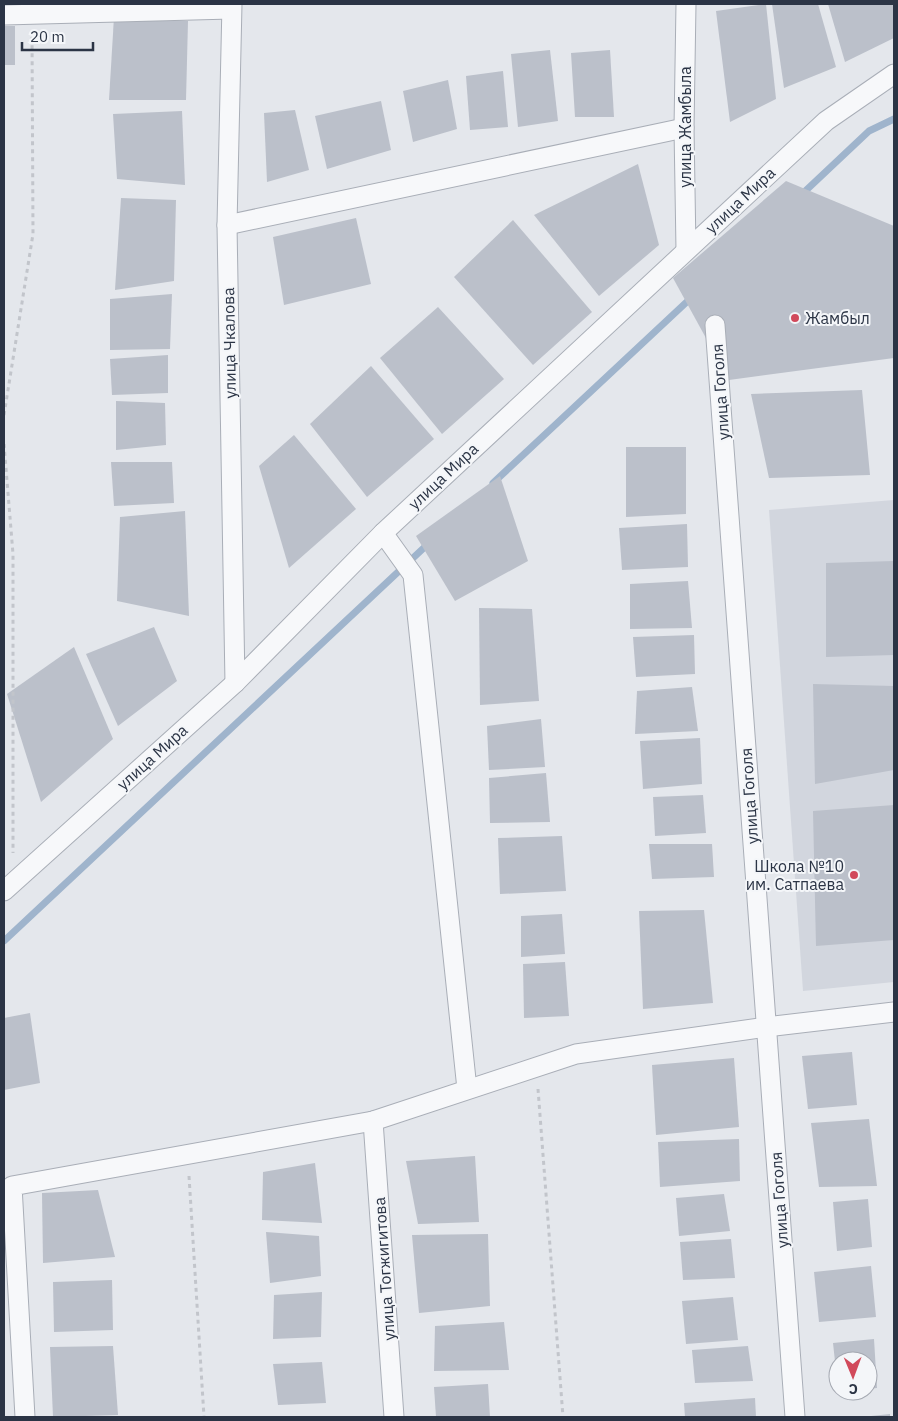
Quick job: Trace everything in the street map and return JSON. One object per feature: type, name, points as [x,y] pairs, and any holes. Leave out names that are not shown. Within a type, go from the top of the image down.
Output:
[{"type":"street","name":"улица Жамбыла","points":[[686,4],[684,128],[686,250]]},
{"type":"street","points":[[4,15],[232,6]]},
{"type":"street","name":"улица Чкалова","points":[[232,6],[227,225],[235,683]]},
{"type":"street","name":"улица Мира","points":[[8,887],[235,683],[383,533],[826,121],[894,74]]},
{"type":"street","points":[[227,225],[684,128]]},
{"type":"street","name":"улица Гоголя","points":[[715,325],[794,1417]]},
{"type":"street","points":[[383,533],[413,574],[467,1089]]},
{"type":"street","points":[[25,1417],[12,1186],[373,1121],[576,1054],[766,1027],[894,1012]]},
{"type":"street","name":"улица Тогжигитова","points":[[373,1121],[394,1417]]},
{"type":"path","points":[[4,415],[32,234],[31,14]]},
{"type":"path","points":[[4,444],[13,554],[8,887]]},
{"type":"path","points":[[537,1067],[563,1417]]},
{"type":"path","points":[[188,1154],[204,1417]]},
{"type":"shaded area","points":[[894,500],[894,982],[803,991],[769,510]]},
{"type":"building","points":[[766,4],[776,99],[730,122],[716,11]]},
{"type":"building","points":[[772,4],[818,4],[836,67],[784,88]]},
{"type":"building","points":[[828,4],[894,4],[894,38],[845,62]]},
{"type":"building","points":[[114,17],[188,21],[186,100],[109,100]]},
{"type":"building","points":[[4,26],[15,26],[15,65],[4,65]]},
{"type":"building","points":[[550,50],[558,121],[518,127],[511,54]]},
{"type":"building","points":[[610,50],[614,117],[575,117],[571,53]]},
{"type":"building","points":[[503,71],[508,127],[470,130],[466,76]]},
{"type":"building","points":[[448,80],[457,129],[413,142],[403,91]]},
{"type":"building","points":[[381,101],[391,150],[327,169],[315,116]]},
{"type":"building","points":[[295,110],[309,170],[267,182],[264,113]]},
{"type":"building","points":[[182,111],[185,185],[117,179],[113,114]]},
{"type":"building","points":[[638,164],[659,245],[599,296],[534,215]]},
{"type":"building","name":"Жамбыл","points":[[786,181],[894,226],[894,358],[729,380],[673,278]]},
{"type":"building","points":[[121,198],[176,200],[174,281],[115,290]]},
{"type":"building","points":[[356,218],[371,284],[284,305],[273,237]]},
{"type":"building","points":[[513,220],[592,312],[533,365],[454,277]]},
{"type":"building","points":[[172,294],[170,349],[110,350],[110,299]]},
{"type":"building","points":[[438,307],[504,379],[442,434],[380,358]]},
{"type":"building","points":[[168,355],[168,393],[112,395],[110,359]]},
{"type":"building","points":[[371,366],[434,439],[367,497],[310,424]]},
{"type":"building","points":[[862,390],[870,475],[769,478],[751,394]]},
{"type":"building","points":[[116,401],[165,403],[166,445],[116,450]]},
{"type":"building","points":[[294,435],[356,509],[289,568],[259,466]]},
{"type":"building","points":[[626,447],[686,447],[686,514],[626,517]]},
{"type":"building","points":[[111,462],[172,462],[174,503],[114,506]]},
{"type":"building","points":[[500,476],[528,561],[455,601],[416,536]]},
{"type":"building","points":[[185,511],[189,616],[117,601],[120,517]]},
{"type":"building","points":[[687,524],[688,567],[622,570],[619,528]]},
{"type":"building","points":[[894,561],[894,655],[826,657],[826,563]]},
{"type":"building","points":[[688,581],[692,628],[630,629],[630,584]]},
{"type":"building","points":[[479,608],[532,609],[539,701],[480,705]]},
{"type":"building","points":[[154,627],[177,681],[118,726],[86,654]]},
{"type":"building","points":[[694,635],[695,674],[636,677],[633,637]]},
{"type":"building","points":[[74,647],[113,739],[41,802],[7,694]]},
{"type":"building","points":[[813,684],[894,686],[894,770],[815,784]]},
{"type":"building","points":[[692,687],[698,731],[635,734],[637,691]]},
{"type":"building","points":[[541,719],[545,767],[489,770],[487,726]]},
{"type":"building","points":[[700,738],[702,784],[643,789],[640,741]]},
{"type":"building","points":[[546,773],[550,822],[490,823],[489,778]]},
{"type":"building","points":[[703,795],[706,833],[655,836],[653,797]]},
{"type":"building","name":"Школа №10 им. Сатпаева","points":[[894,805],[894,940],[816,946],[813,811]]},
{"type":"building","points":[[562,836],[566,891],[500,894],[498,838]]},
{"type":"building","points":[[649,844],[712,844],[714,877],[652,879]]},
{"type":"building","points":[[704,910],[713,1003],[643,1009],[639,911]]},
{"type":"building","points":[[562,914],[565,954],[521,957],[521,916]]},
{"type":"building","points":[[565,962],[569,1016],[524,1018],[523,964]]},
{"type":"building","points":[[30,1013],[40,1083],[4,1090],[4,1018]]},
{"type":"building","points":[[852,1052],[857,1105],[808,1109],[802,1056]]},
{"type":"building","points":[[734,1058],[739,1127],[656,1135],[652,1065]]},
{"type":"building","points":[[869,1119],[877,1186],[819,1187],[811,1123]]},
{"type":"building","points":[[739,1139],[740,1181],[660,1187],[658,1142]]},
{"type":"building","points":[[475,1156],[479,1222],[418,1224],[406,1161]]},
{"type":"building","points":[[315,1163],[322,1223],[262,1220],[263,1172]]},
{"type":"building","points":[[98,1190],[115,1257],[43,1263],[42,1193]]},
{"type":"building","points":[[724,1194],[730,1231],[679,1236],[676,1198]]},
{"type":"building","points":[[868,1199],[872,1247],[837,1251],[833,1202]]},
{"type":"building","points":[[266,1232],[319,1236],[321,1276],[270,1283]]},
{"type":"building","points":[[488,1234],[490,1306],[419,1313],[412,1235]]},
{"type":"building","points":[[731,1239],[735,1278],[683,1280],[680,1242]]},
{"type":"building","points":[[871,1266],[876,1317],[819,1322],[814,1272]]},
{"type":"building","points":[[112,1280],[113,1330],[54,1332],[53,1282]]},
{"type":"building","points":[[322,1292],[321,1337],[273,1339],[274,1295]]},
{"type":"building","points":[[733,1297],[738,1340],[686,1344],[682,1301]]},
{"type":"building","points":[[504,1322],[509,1370],[434,1371],[435,1326]]},
{"type":"building","points":[[874,1339],[875,1351],[834,1351],[833,1343]]},
{"type":"building","points":[[113,1346],[118,1415],[53,1417],[50,1347]]},
{"type":"building","points":[[748,1346],[753,1381],[695,1383],[692,1350]]},
{"type":"building","points":[[322,1362],[326,1403],[278,1405],[273,1364]]},
{"type":"building","points":[[488,1384],[490,1417],[436,1417],[434,1387]]},
{"type":"building","points":[[755,1398],[756,1417],[685,1417],[684,1403]]},
{"type":"building","points":[[890,1414],[890,1417],[871,1417],[871,1416]]},
{"type":"waterway","points":[[800,196],[869,131],[894,119]]},
{"type":"waterway","points":[[493,483],[692,297]]},
{"type":"waterway","points":[[4,941],[429,543]]},
{"type":"place","name":"Жамбыл","points":[[795,318]]},
{"type":"place","name":"Школа №10 им. Сатпаева","points":[[854,875]]}]
